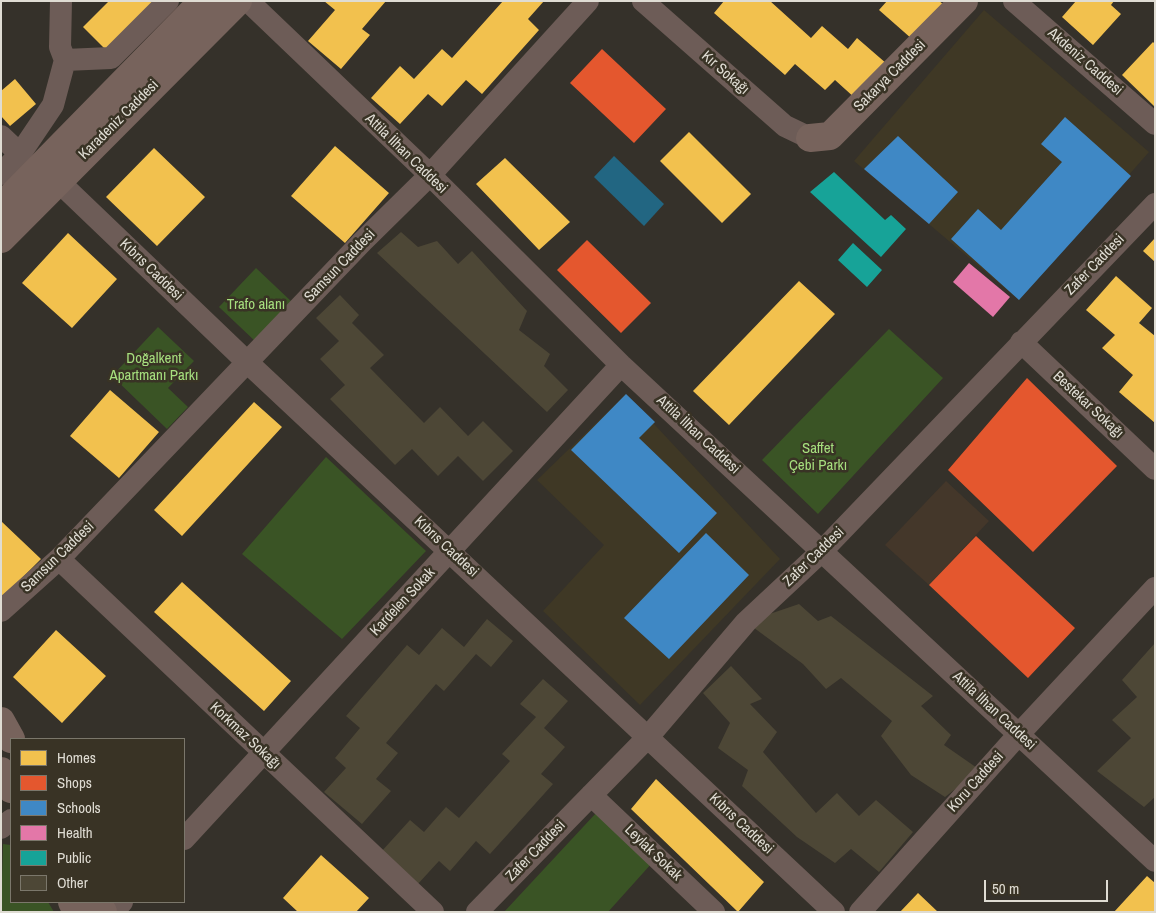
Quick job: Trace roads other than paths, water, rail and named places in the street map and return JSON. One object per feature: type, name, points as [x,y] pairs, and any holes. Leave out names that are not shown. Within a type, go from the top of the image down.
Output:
[{"type":"main road","name":"Karadeniz Caddesi","points":[[1,207],[203,1]]},
{"type":"main road","name":"Karadeniz Caddesi","points":[[1,238],[238,1]]},
{"type":"main road","name":"Sakarya Caddesi","points":[[810,138],[830,136],[964,1]]},
{"type":"main road","points":[[1,720],[11,738]]},
{"type":"main road","points":[[1,770],[10,786]]},
{"type":"street","points":[[1,174],[20,154],[53,105],[65,60],[60,47],[61,1]]},
{"type":"street","points":[[65,60],[112,58],[168,1]]},
{"type":"street","name":"Attila İlhan Caddesi","points":[[248,1],[430,176],[621,364],[1155,861]]},
{"type":"street","name":"Samsun Caddesi","points":[[1,611],[59,559],[247,362],[430,176],[588,1]]},
{"type":"street","name":"Kır Sokağı","points":[[643,1],[786,126],[810,138]]},
{"type":"street","name":"Akdeniz Caddesi","points":[[1014,1],[1155,124]]},
{"type":"street","points":[[1,136],[20,154]]},
{"type":"street","name":"Kıbrıs Caddesi","points":[[58,181],[247,362],[834,912]]},
{"type":"street","name":"Zafer Caddesi","points":[[477,912],[648,737],[746,622],[822,551],[1155,204]]},
{"type":"street","name":"Bestekar Sokağı","points":[[1021,342],[1155,469]]},
{"type":"street","name":"Kardelen Sokak","points":[[185,838],[621,364]]},
{"type":"street","name":"Korkmaz Sokağı","points":[[59,559],[433,912]]},
{"type":"street","name":"Koru Caddesi","points":[[860,912],[1019,734],[1155,588]]},
{"type":"street","name":"Leylak Sokak","points":[[591,795],[714,912]]},
{"type":"street","points":[[112,912],[121,903]]},
{"type":"water","points":[[614,156],[664,204],[644,226],[594,177]]},
{"type":"park label","name":"Trafo alanı","points":[[256,305]]},
{"type":"park label","name":"Doğalkent Apartmanı Parkı","points":[[154,368]]},
{"type":"park label","name":"Saffet Çebi Parkı","points":[[818,458]]}]
